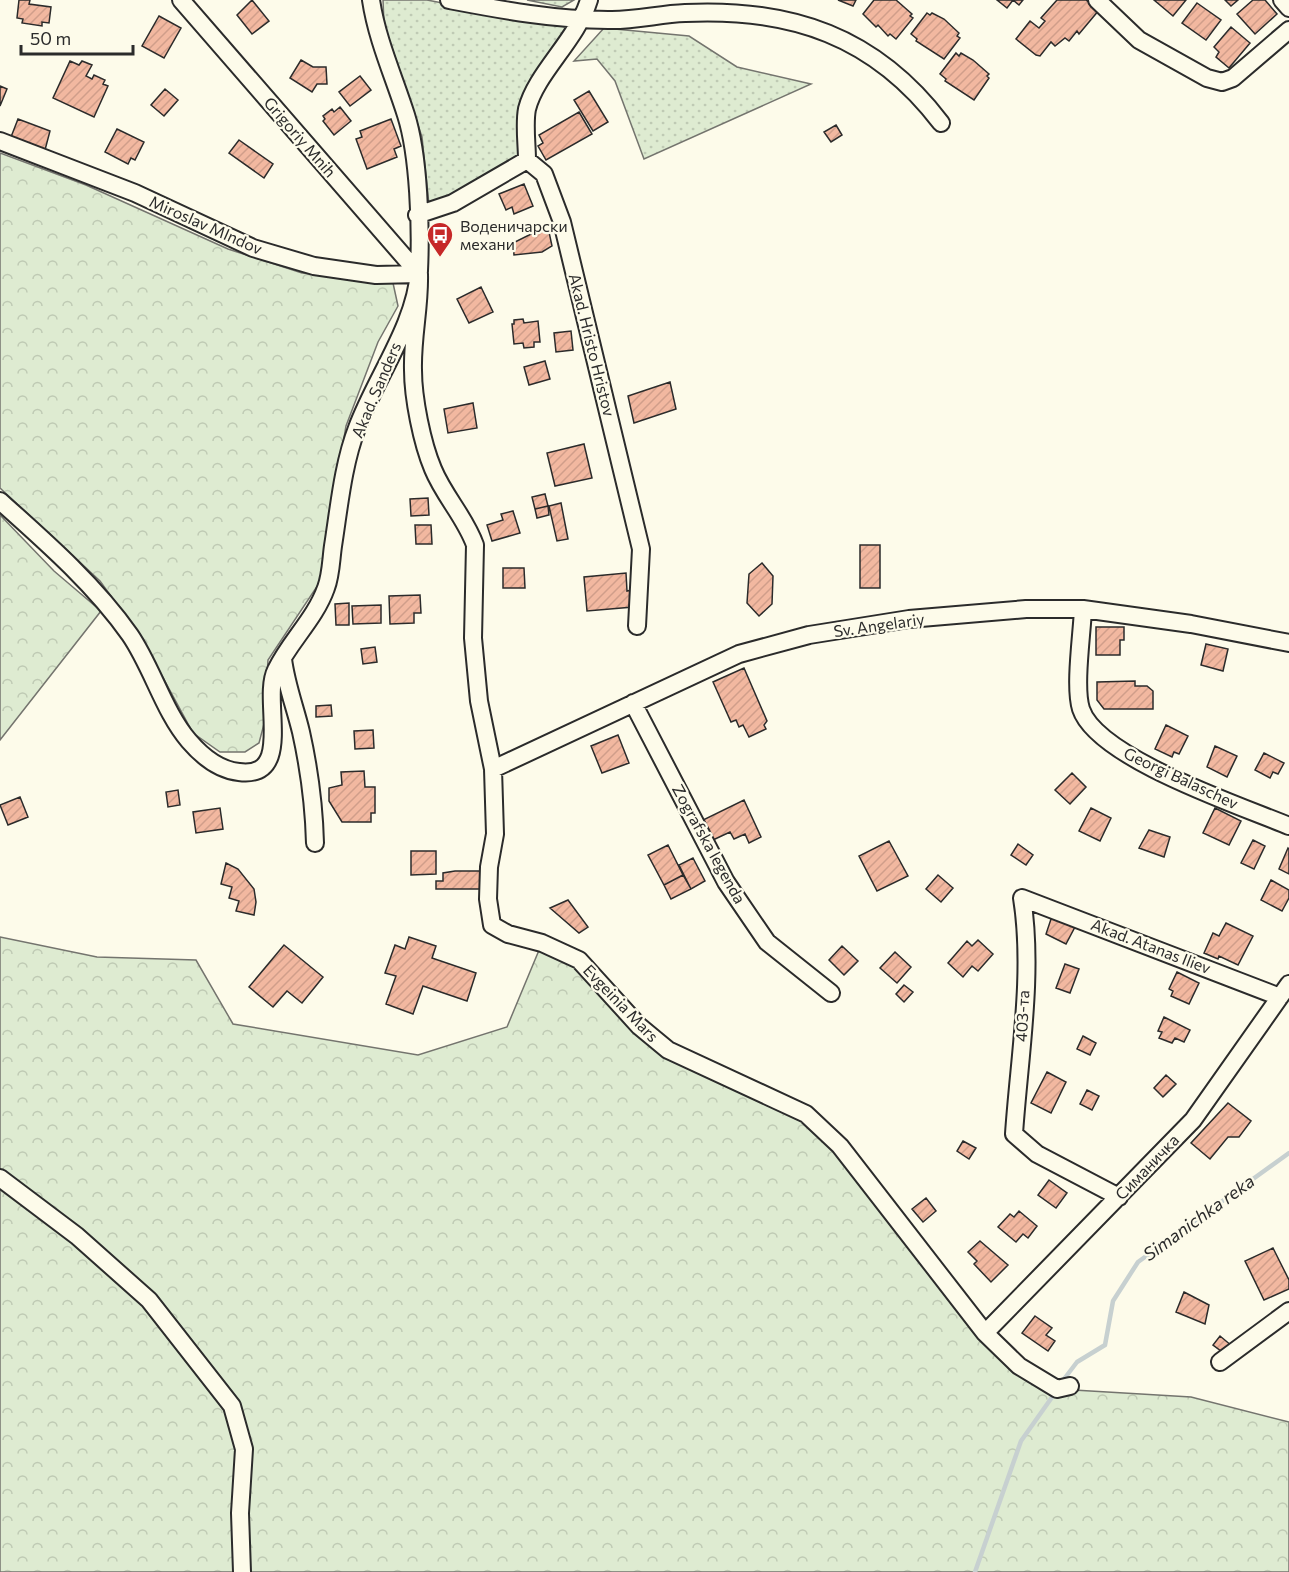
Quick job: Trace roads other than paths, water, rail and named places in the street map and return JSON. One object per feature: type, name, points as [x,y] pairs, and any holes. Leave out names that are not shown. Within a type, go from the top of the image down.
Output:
[{"type":"street","name":"Grigoriy Mnih","points":[[181,0],[419,274]]},
{"type":"street","name":"Akad. Sanders","points":[[0,501],[42,538],[106,604],[130,636],[187,739],[225,769],[250,773],[262,769],[269,761],[272,741],[272,682],[283,659],[326,589],[354,438],[404,326],[419,274],[410,133],[382,48],[371,0]]},
{"type":"street","points":[[449,0],[546,17],[583,20],[649,18],[734,7],[779,17],[835,36],[867,53],[895,74],[926,103],[941,123]]},
{"type":"street","points":[[417,215],[453,203],[527,160],[527,109],[537,88],[583,20],[588,0]]},
{"type":"street","points":[[1098,0],[1139,40],[1207,78],[1222,82],[1233,78],[1289,30]]},
{"type":"street","points":[[1282,0],[1289,8]]},
{"type":"street","name":"Miroslav MIndov","points":[[0,141],[135,192],[253,248],[314,266],[376,275],[419,274]]},
{"type":"street","name":"Akad. Hristo Hristov","points":[[527,160],[544,174],[562,222],[641,549],[637,626]]},
{"type":"street","name":"Evgeinia Mars","points":[[419,274],[420,297],[412,369],[414,385],[433,469],[470,531],[475,545],[473,638],[479,701],[493,769],[495,834],[489,867],[488,899],[492,925],[508,934],[542,943],[579,960],[639,1026],[669,1050],[806,1114],[840,1146],[985,1333],[1019,1366],[1063,1387]]},
{"type":"street","name":"Sv. Angelariy","points":[[493,769],[739,654],[809,635],[909,620],[1026,609],[1083,609],[1191,624],[1289,643]]},
{"type":"street","name":"Georgi Balaschev","points":[[1083,609],[1079,694],[1082,710],[1090,726],[1123,753],[1289,826]]},
{"type":"street","points":[[283,659],[286,686],[300,728],[312,787],[315,843]]},
{"type":"street","name":"Zografska legenda","points":[[633,704],[726,882],[766,942],[831,993]]},
{"type":"street","name":"Akad. Atanas Iliev","points":[[1022,898],[1284,990]]},
{"type":"street","name":"403-та","points":[[1022,898],[1025,930],[1024,988],[1014,1134],[1037,1154],[1119,1197]]},
{"type":"street","name":"Симаничка","points":[[985,1333],[1063,1250],[1119,1197],[1193,1120],[1284,990]]},
{"type":"street","points":[[0,1178],[77,1236],[149,1300],[232,1406],[244,1449],[240,1513],[242,1572]]},
{"type":"street","points":[[1220,1362],[1289,1311]]},
{"type":"waterway","name":"Simanichka reka","points":[[1061,1383],[1077,1362],[1105,1345],[1113,1301],[1138,1262],[1289,1153]]},
{"type":"waterway","name":"Simanichka reka","points":[[975,1572],[1021,1441],[1055,1393]]},
{"type":"place","name":"Воденичарски механи","points":[[440,258]]}]
